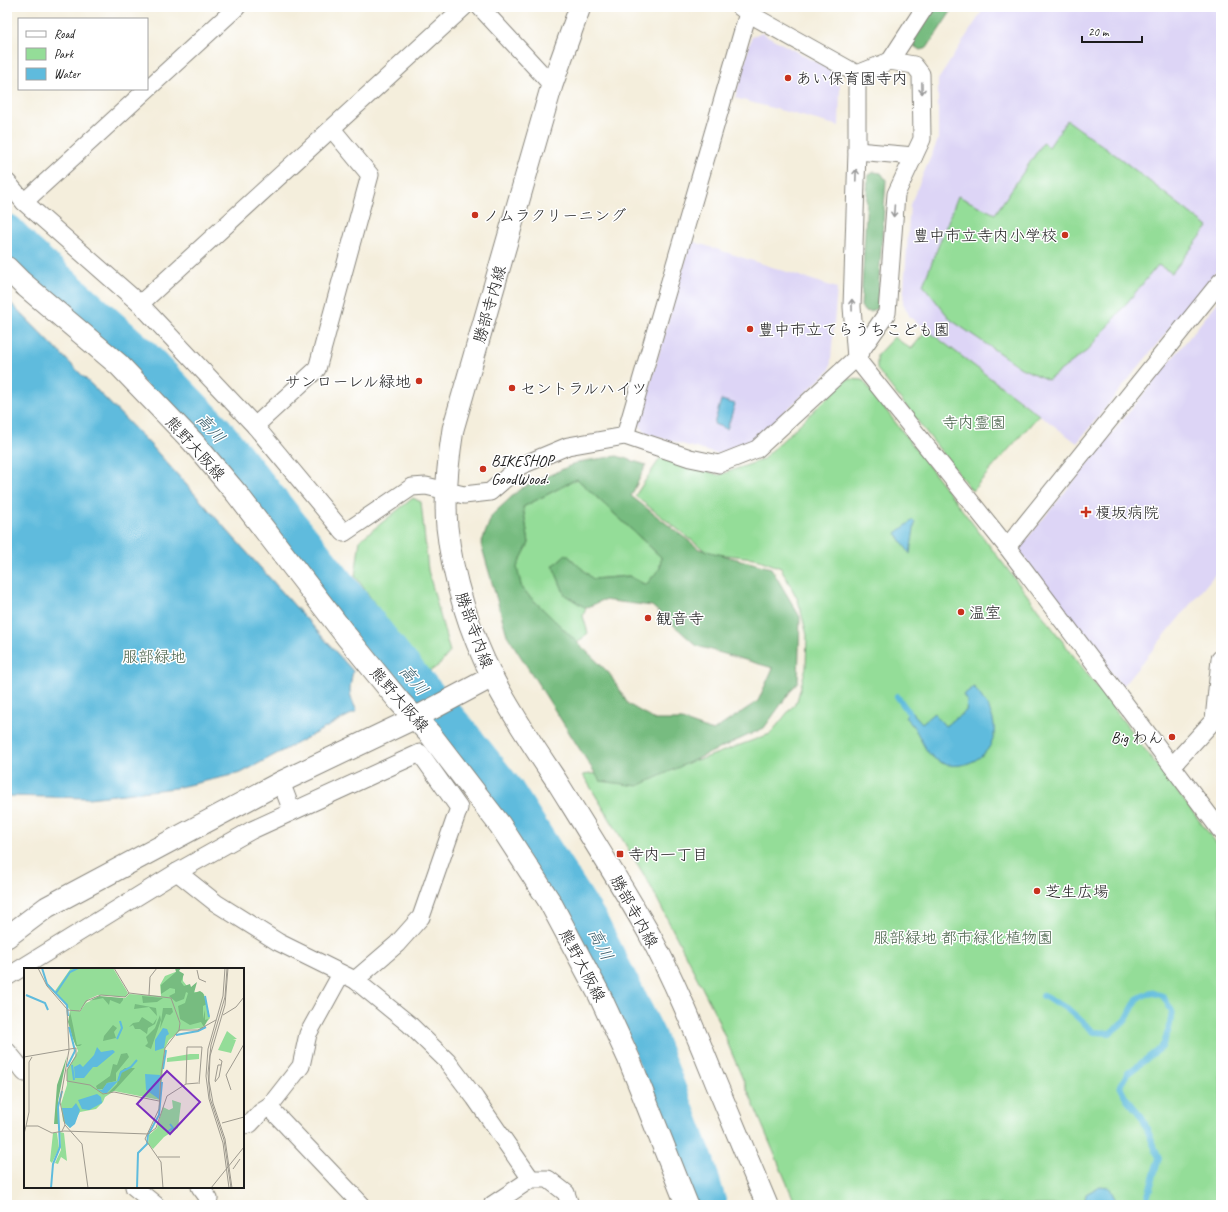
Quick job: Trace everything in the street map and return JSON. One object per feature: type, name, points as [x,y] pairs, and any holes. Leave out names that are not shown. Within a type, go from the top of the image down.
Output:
[{"type":"main road","name":"熊野大阪線","points":[[7,268],[21,282],[119,365],[193,442],[237,494],[347,637],[430,734],[496,819],[550,902],[599,994],[629,1059],[687,1205]]},
{"type":"street","points":[[148,88],[237,7]]},
{"type":"street","points":[[140,304],[464,7]]},
{"type":"street","points":[[480,7],[552,85]]},
{"type":"street","name":"勝部寺内線","points":[[580,7],[552,85],[453,429],[446,491],[447,526],[453,565],[465,609],[482,655],[492,676],[507,704],[594,840],[648,932],[687,1011],[767,1205]]},
{"type":"street","points":[[890,61],[925,7]]},
{"type":"street","points":[[625,436],[746,9],[857,74]]},
{"type":"street","points":[[7,182],[24,202],[140,304],[255,426],[344,533],[412,487],[426,486],[464,495],[490,492],[520,466],[568,446],[625,436],[690,458],[719,464],[757,449],[856,358],[887,313],[896,194],[922,139],[922,74],[914,65],[890,61],[857,74]]},
{"type":"street","points":[[857,74],[857,151],[852,307],[856,358],[1006,547],[1172,766],[1218,820]]},
{"type":"street","points":[[24,202],[146,90]]},
{"type":"street","points":[[255,426],[317,369],[370,175],[332,129]]},
{"type":"street","points":[[857,151],[914,156]]},
{"type":"street","points":[[1006,547],[1221,281]]},
{"type":"street","points":[[1172,766],[1214,720],[1220,659],[1221,660]]},
{"type":"street","points":[[7,937],[47,907],[281,782],[415,718],[492,676]]},
{"type":"street","points":[[7,977],[177,872],[252,830],[420,753],[459,808],[421,917],[397,944],[348,977],[308,1034],[301,1066],[269,1107],[261,1112],[250,1124],[246,1125],[244,1124]]},
{"type":"street","points":[[281,782],[292,811]]},
{"type":"street","points":[[177,872],[216,903],[278,942],[348,977],[409,1024],[447,1061],[531,1179]]},
{"type":"street","points":[[7,1051],[24,1072]]},
{"type":"street","points":[[269,1107],[362,1205]]},
{"type":"street","points":[[492,1205],[531,1179],[548,1179],[566,1193],[570,1205]]},
{"type":"street","points":[[135,1188],[156,1205]]},
{"type":"street","points":[[201,1188],[208,1199],[206,1205]]},
{"type":"shaded area","name":"豊中市立寺内小学校","points":[[985,7],[1221,7],[1221,265],[1077,443],[910,317],[903,303],[910,205],[938,140],[938,80]]},
{"type":"shaded area","name":"あい保育園寺内","points":[[762,33],[832,71],[840,86],[839,126],[735,98],[752,36]]},
{"type":"shaded area","name":"豊中市立てらうちこども園","points":[[691,241],[837,288],[830,370],[753,441],[717,454],[646,434],[639,424]]},
{"type":"shaded area","name":"榎坂病院","points":[[1221,298],[1221,567],[1122,687],[1018,550]]},
{"type":"green space","points":[[933,7],[954,7],[927,48],[920,50],[914,46],[913,38]]},
{"type":"green space","points":[[1067,120],[1121,159],[1208,227],[1172,273],[1158,265],[1088,350],[1048,380],[1021,368],[951,320],[923,285],[958,196],[995,214],[1043,143],[1049,147]]},
{"type":"green space","points":[[874,172],[881,173],[886,180],[877,308],[871,312],[864,311],[861,306],[868,176]]},
{"type":"green space","name":"寺内霊園","points":[[927,330],[1039,415],[972,491],[877,369],[877,355],[894,337],[911,349]]},
{"type":"green space","name":"服部緑地 都市緑化植物園","points":[[847,379],[863,380],[1221,849],[1221,1197],[1219,1205],[796,1205],[714,1011],[649,883],[583,775],[702,759],[770,734],[797,701],[806,667],[807,635],[798,600],[781,568],[754,558],[708,553],[635,496],[661,457],[719,475],[762,460]]},
{"type":"green space","points":[[617,456],[646,465],[631,496],[699,549],[771,568],[800,617],[798,681],[764,728],[638,786],[600,781],[507,635],[481,544],[492,515],[520,489],[578,462]],"holes":[[[577,479],[661,557],[660,568],[646,585],[629,576],[593,579],[566,554],[553,566],[565,595],[586,608],[603,600],[652,606],[697,646],[773,668],[758,701],[713,731],[682,720],[655,720],[628,704],[609,673],[522,589],[517,567],[529,543],[523,507]]]},
{"type":"green space","points":[[577,479],[661,557],[660,568],[646,585],[629,576],[593,579],[566,554],[553,566],[565,595],[586,608],[583,616],[588,633],[577,643],[522,589],[516,567],[529,543],[523,507]]},
{"type":"green space","points":[[413,498],[421,502],[428,570],[450,652],[439,665],[429,672],[412,656],[355,576],[360,540]]},
{"type":"water","name":"服部緑地","points":[[7,299],[149,443],[353,671],[350,691],[357,711],[241,773],[175,788],[89,798],[7,796]]},
{"type":"water","points":[[721,400],[735,404],[727,429],[714,424]]},
{"type":"water","points":[[913,520],[915,522],[910,554],[896,533]]},
{"type":"water","points":[[974,687],[987,705],[991,714],[994,725],[994,736],[990,746],[984,754],[975,760],[966,764],[955,766],[945,764],[935,759],[928,753],[914,727],[905,717],[911,711],[922,723],[934,713],[945,726],[966,711],[967,701],[963,695]]},
{"type":"water","points":[[1100,1186],[1109,1187],[1116,1200],[1121,1205],[1084,1205],[1086,1194]]},
{"type":"waterway","name":"高川","points":[[7,232],[26,252],[144,358],[215,431],[397,660],[460,733],[506,791],[590,922],[647,1035],[697,1164],[709,1205]]},
{"type":"waterway","points":[[897,696],[909,713]]},
{"type":"waterway","points":[[1043,996],[1067,1008],[1094,1032],[1110,1033],[1126,1020],[1137,999],[1151,992],[1163,996],[1172,1011],[1169,1029],[1162,1047],[1127,1074],[1120,1086],[1126,1098],[1142,1117],[1159,1158],[1144,1205]]},
{"type":"place","name":"あい保育園寺内","points":[[788,78]]},
{"type":"place","name":"ノムラクリーニング","points":[[475,215]]},
{"type":"place","name":"豊中市立寺内小学校","points":[[1065,235]]},
{"type":"place","name":"豊中市立てらうちこども園","points":[[750,329]]},
{"type":"place","name":"サンローレル緑地","points":[[419,381]]},
{"type":"place","name":"セントラルハイツ","points":[[512,388]]},
{"type":"place","name":"BIKESHOP GoodWood.","points":[[483,469]]},
{"type":"place","name":"榎坂病院","points":[[1086,512]]},
{"type":"place","name":"温室","points":[[961,612]]},
{"type":"place","name":"観音寺","points":[[648,618]]},
{"type":"place","name":"Big わん","points":[[1172,737]]},
{"type":"place","name":"寺内一丁目","points":[[620,854]]},
{"type":"place","name":"芝生広場","points":[[1037,891]]}]
